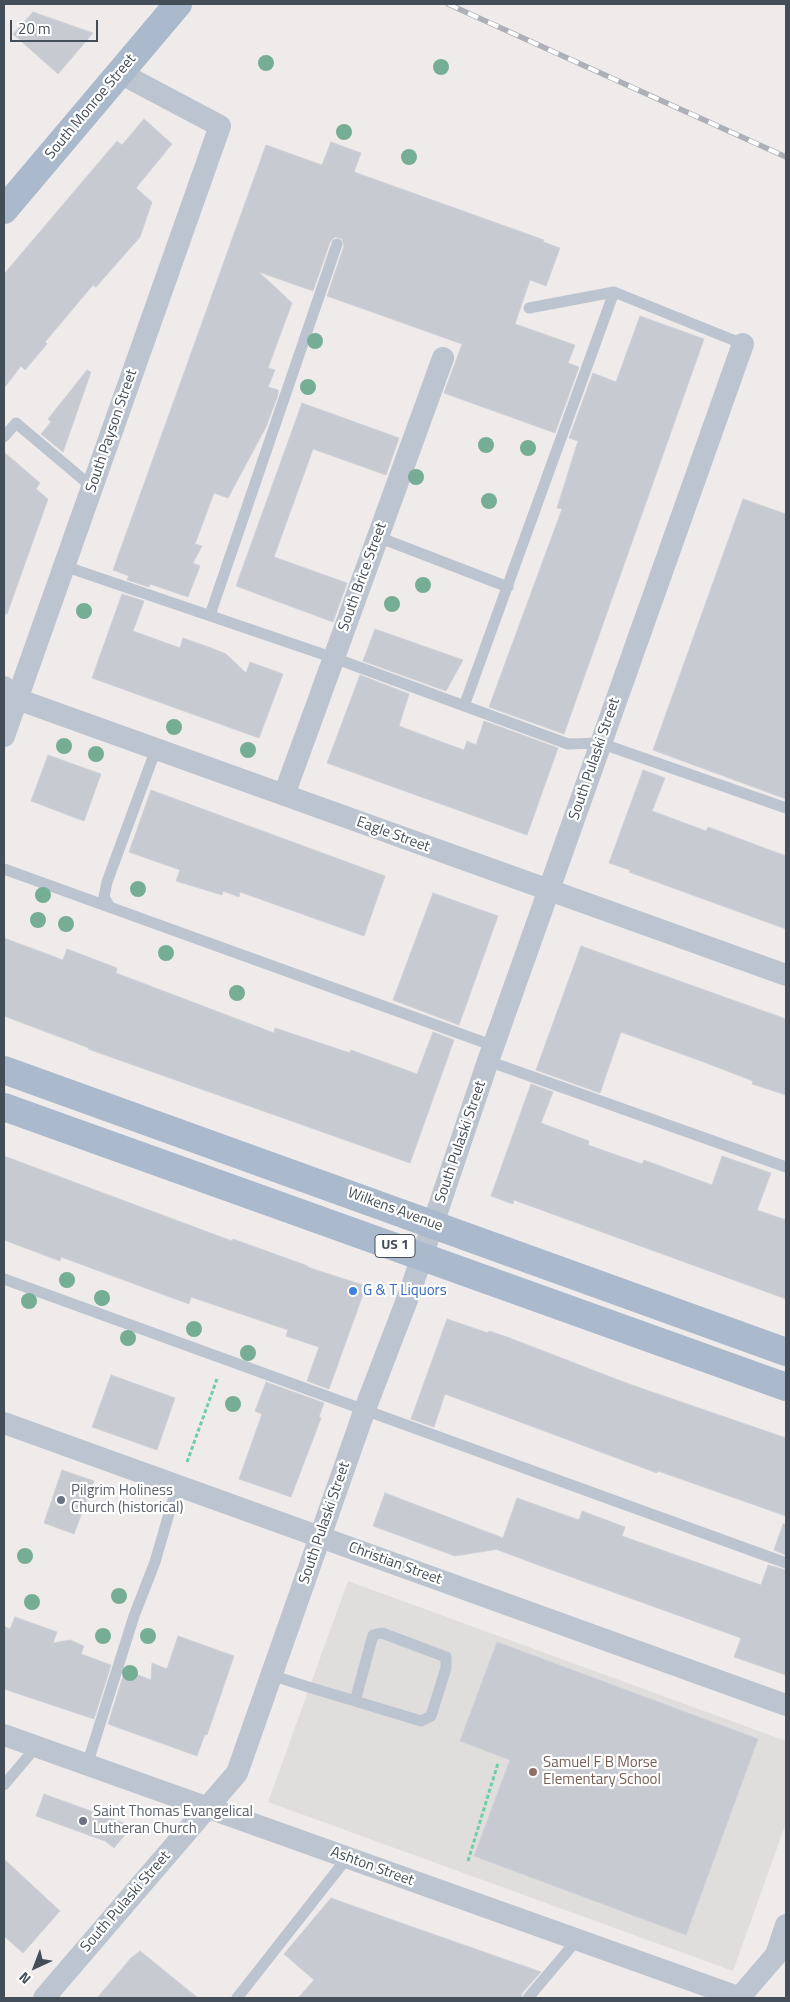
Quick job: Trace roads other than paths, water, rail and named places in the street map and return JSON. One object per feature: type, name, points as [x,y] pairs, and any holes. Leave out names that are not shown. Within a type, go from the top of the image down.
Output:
[{"type":"main road","name":"South Monroe Street","points":[[4,210],[178,4]]},
{"type":"main road","name":"Wilkens Avenue","points":[[4,1070],[786,1352]]},
{"type":"main road","name":"US 1","points":[[4,1107],[786,1387]]},
{"type":"street","name":"South Payson Street","points":[[4,736],[10,693],[64,566],[220,126],[120,73]]},
{"type":"street","name":"South Pulaski Street","points":[[44,1998],[237,1773],[365,1409],[422,1256],[600,743],[743,344]]},
{"type":"street","name":"South Brice Street","points":[[284,795],[443,358]]},
{"type":"street","name":"Eagle Street","points":[[10,693],[156,749],[786,976]]},
{"type":"street","name":"Christian Street","points":[[4,1423],[786,1705]]},
{"type":"street","name":"Ashton Street","points":[[4,1735],[206,1809],[740,1998]]},
{"type":"street","points":[[740,1998],[776,1955],[786,1925]]},
{"type":"lane","points":[[210,615],[337,244]]},
{"type":"lane","points":[[529,308],[614,292],[743,344]]},
{"type":"lane","points":[[464,706],[614,292]]},
{"type":"lane","points":[[4,437],[16,423],[92,487]]},
{"type":"lane","points":[[378,536],[508,587]]},
{"type":"lane","points":[[64,566],[334,658],[568,744],[600,743],[786,808]]},
{"type":"lane","points":[[110,907],[104,897],[106,882],[156,749]]},
{"type":"lane","points":[[4,869],[110,907],[786,1167]]},
{"type":"lane","points":[[4,1279],[786,1563]]},
{"type":"lane","points":[[87,1765],[134,1616],[155,1562],[177,1486]]},
{"type":"lane","points":[[271,1676],[421,1721],[431,1716],[446,1668],[446,1657],[382,1633],[372,1635],[355,1701]]},
{"type":"lane","points":[[4,1784],[36,1747]]},
{"type":"lane","points":[[243,1996],[347,1858]]},
{"type":"lane","points":[[528,1998],[577,1940]]},
{"type":"railway","points":[[448,4],[786,157]]},
{"type":"place","name":"G & T Liquors","points":[[353,1291]]},
{"type":"place","name":"Pilgrim Holiness Church (historical)","points":[[61,1500]]},
{"type":"place","name":"Samuel F B Morse Elementary School","points":[[533,1772]]},
{"type":"place","name":"Saint Thomas Evangelical Lutheran Church","points":[[83,1821]]}]
